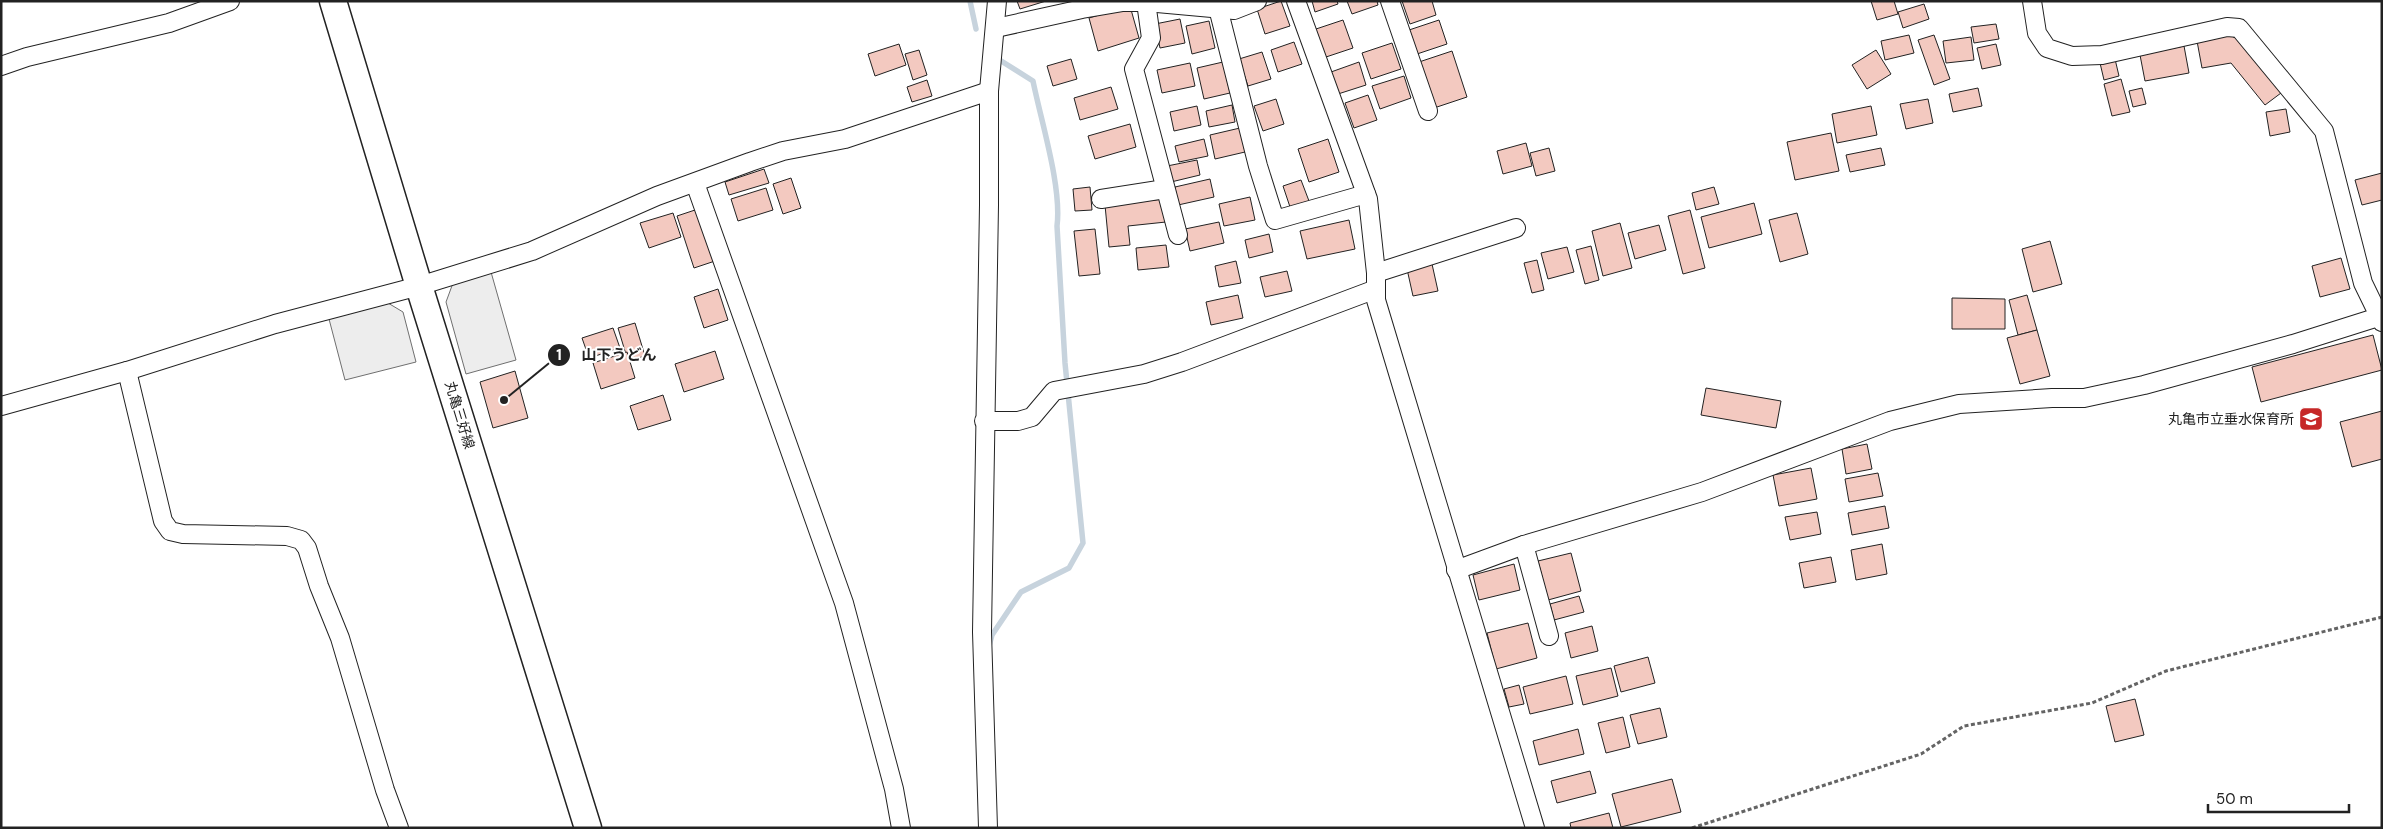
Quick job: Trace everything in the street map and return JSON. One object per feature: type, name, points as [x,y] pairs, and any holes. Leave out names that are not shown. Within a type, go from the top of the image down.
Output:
[{"type":"main road","name":"丸亀三好線","points":[[333,1],[419,286],[588,828]]},
{"type":"street","points":[[1,66],[27,57],[169,23],[230,1]]},
{"type":"street","points":[[988,828],[982,632],[984,421],[989,205],[989,91],[997,1]]},
{"type":"street","points":[[996,28],[1123,2],[1146,2],[1234,10],[1257,1]]},
{"type":"street","points":[[1296,1],[1366,194],[1376,281],[1376,300],[1535,828]]},
{"type":"street","points":[[1390,1],[1428,111]]},
{"type":"street","points":[[1456,570],[1524,546],[1702,492],[1890,421],[1959,404],[2092,396],[2144,385],[2293,344],[2381,316],[2363,283],[2324,132],[2239,28],[2227,27],[2102,55],[2072,56],[2047,48],[2037,33],[2032,1]]},
{"type":"street","points":[[1146,2],[1151,38],[1134,69],[1178,235]]},
{"type":"street","points":[[1218,8],[1258,166],[1275,220],[1366,194]]},
{"type":"street","points":[[1,406],[127,371],[275,324],[419,286],[532,251],[657,196],[783,151],[844,139],[989,91]]},
{"type":"street","points":[[695,183],[844,603],[894,789],[901,828]]},
{"type":"street","points":[[1102,199],[1165,188]]},
{"type":"street","points":[[984,421],[1018,421],[1032,417],[1054,391],[1144,374],[1182,362],[1376,281],[1516,228]]},
{"type":"street","points":[[127,371],[163,521],[170,530],[183,534],[286,536],[301,540],[307,548],[319,586],[340,638],[385,790],[399,828]]},
{"type":"street","points":[[1524,546],[1549,636]]},
{"type":"path","points":[[1692,828],[1921,754],[1964,726],[2092,703],[2166,671],[2382,617]]},
{"type":"shaded area","points":[[491,272],[516,360],[466,374],[446,302],[453,283]]},
{"type":"shaded area","points":[[388,303],[403,312],[416,362],[345,380],[329,319]]},
{"type":"building","points":[[1017,1],[1046,1],[1020,9]]},
{"type":"building","points":[[1281,1],[1290,26],[1265,34],[1257,9]]},
{"type":"building","points":[[1312,1],[1337,1],[1338,4],[1315,12]]},
{"type":"building","points":[[1347,1],[1377,1],[1378,5],[1352,14]]},
{"type":"building","points":[[1402,1],[1432,1],[1436,15],[1410,24]]},
{"type":"building","points":[[1871,1],[1894,1],[1898,14],[1877,20]]},
{"type":"building","points":[[1924,4],[1929,19],[1903,28],[1898,12]]},
{"type":"building","points":[[1130,6],[1139,38],[1098,51],[1089,18]]},
{"type":"building","points":[[1180,19],[1185,43],[1160,48],[1155,24]]},
{"type":"building","points":[[1343,20],[1353,48],[1323,58],[1313,30]]},
{"type":"building","points":[[1439,20],[1447,44],[1417,54],[1409,30]]},
{"type":"building","points":[[1209,21],[1215,48],[1192,54],[1186,26]]},
{"type":"building","points":[[1996,24],[1999,39],[1974,43],[1971,27]]},
{"type":"building","points":[[2239,33],[2285,90],[2265,105],[2231,63],[2202,68],[2197,41],[2233,34],[2234,38]]},
{"type":"building","points":[[1909,35],[1914,53],[1885,60],[1881,41]]},
{"type":"building","points":[[1934,35],[1950,79],[1934,85],[1918,40]]},
{"type":"building","points":[[1971,37],[1974,60],[1946,63],[1943,41]]},
{"type":"building","points":[[1294,42],[1302,64],[1278,72],[1271,50]]},
{"type":"building","points":[[1392,43],[1401,69],[1371,79],[1362,53]]},
{"type":"building","points":[[899,44],[906,65],[875,76],[868,54]]},
{"type":"building","points":[[1996,44],[2001,65],[1982,69],[1977,48]]},
{"type":"building","points":[[2184,46],[2189,73],[2145,81],[2140,55]]},
{"type":"building","points":[[919,50],[927,75],[913,80],[905,54]]},
{"type":"building","points":[[1876,50],[1891,74],[1867,89],[1852,65]]},
{"type":"building","points":[[1452,51],[1467,97],[1434,108],[1419,62]]},
{"type":"building","points":[[1262,52],[1271,79],[1248,86],[1239,59]]},
{"type":"building","points":[[1071,59],[1077,79],[1053,86],[1047,66]]},
{"type":"building","points":[[2115,59],[2119,76],[2104,80],[2100,63]]},
{"type":"building","points":[[1223,62],[1230,93],[1204,99],[1197,68]]},
{"type":"building","points":[[1359,62],[1366,85],[1338,94],[1331,72]]},
{"type":"building","points":[[1190,63],[1195,86],[1162,93],[1157,70]]},
{"type":"building","points":[[1404,76],[1411,98],[1380,109],[1372,86]]},
{"type":"building","points":[[2121,79],[2130,112],[2112,116],[2104,84]]},
{"type":"building","points":[[927,80],[932,96],[912,102],[907,87]]},
{"type":"building","points":[[1111,87],[1118,109],[1080,120],[1074,98]]},
{"type":"building","points":[[1978,88],[1982,106],[1953,112],[1949,94]]},
{"type":"building","points":[[2142,88],[2146,104],[2133,107],[2129,91]]},
{"type":"building","points":[[1368,95],[1377,120],[1354,128],[1345,103]]},
{"type":"building","points":[[1276,99],[1284,124],[1263,131],[1254,106]]},
{"type":"building","points":[[1928,99],[1933,123],[1906,129],[1900,104]]},
{"type":"building","points":[[1232,105],[1235,122],[1209,127],[1206,111]]},
{"type":"building","points":[[1197,106],[1201,125],[1174,131],[1170,112]]},
{"type":"building","points":[[1871,106],[1877,135],[1837,143],[1832,114]]},
{"type":"building","points":[[2286,109],[2290,132],[2270,136],[2266,112]]},
{"type":"building","points":[[1130,124],[1136,147],[1095,159],[1088,136]]},
{"type":"building","points":[[1240,128],[1245,152],[1215,159],[1210,135]]},
{"type":"building","points":[[1831,133],[1839,171],[1795,180],[1787,142]]},
{"type":"building","points":[[1204,139],[1208,156],[1179,162],[1175,146]]},
{"type":"building","points":[[1328,139],[1339,172],[1309,182],[1298,149]]},
{"type":"building","points":[[1526,143],[1532,166],[1503,174],[1497,151]]},
{"type":"building","points":[[1549,148],[1555,171],[1536,176],[1530,153]]},
{"type":"building","points":[[1881,148],[1885,165],[1850,172],[1846,155]]},
{"type":"building","points":[[1197,160],[1200,175],[1171,182],[1167,166]]},
{"type":"building","points":[[764,169],[769,183],[729,195],[725,182]]},
{"type":"building","points":[[2382,173],[2382,200],[2362,205],[2355,180]]},
{"type":"building","points":[[791,178],[801,208],[783,214],[773,184]]},
{"type":"building","points":[[1210,179],[1214,197],[1178,205],[1175,187]]},
{"type":"building","points":[[1301,180],[1309,201],[1290,207],[1283,186]]},
{"type":"building","points":[[1090,187],[1092,210],[1075,211],[1073,189]]},
{"type":"building","points":[[1714,187],[1719,204],[1696,210],[1692,193]]},
{"type":"building","points":[[766,188],[773,210],[738,221],[731,199]]},
{"type":"building","points":[[1250,197],[1255,220],[1224,226],[1219,204]]},
{"type":"building","points":[[1164,199],[1166,222],[1128,226],[1130,245],[1109,247],[1105,205]]},
{"type":"building","points":[[1754,203],[1762,234],[1709,248],[1701,217]]},
{"type":"building","points":[[698,209],[715,261],[694,268],[677,216]]},
{"type":"building","points":[[1690,210],[1705,268],[1683,274],[1668,216]]},
{"type":"building","points":[[673,213],[681,237],[649,248],[640,223]]},
{"type":"building","points":[[1797,213],[1808,254],[1780,262],[1769,220]]},
{"type":"building","points":[[1349,220],[1355,249],[1307,259],[1300,231]]},
{"type":"building","points":[[1219,222],[1224,243],[1190,251],[1185,229]]},
{"type":"building","points":[[1620,223],[1632,268],[1603,276],[1592,231]]},
{"type":"building","points":[[1659,225],[1666,250],[1635,259],[1628,233]]},
{"type":"building","points":[[1095,229],[1100,274],[1079,276],[1074,231]]},
{"type":"building","points":[[1269,234],[1273,252],[1249,258],[1245,240]]},
{"type":"building","points":[[2050,241],[2062,284],[2033,292],[2022,249]]},
{"type":"building","points":[[1166,245],[1169,267],[1138,270],[1136,248]]},
{"type":"building","points":[[1591,246],[1599,280],[1585,284],[1576,250]]},
{"type":"building","points":[[1567,247],[1574,272],[1548,279],[1541,253]]},
{"type":"building","points":[[2341,258],[2350,289],[2320,297],[2312,266]]},
{"type":"building","points":[[1537,260],[1544,290],[1532,293],[1524,263]]},
{"type":"building","points":[[1236,261],[1241,283],[1219,287],[1215,266]]},
{"type":"building","points":[[1432,264],[1438,291],[1413,296],[1407,269]]},
{"type":"building","points":[[1287,271],[1292,291],[1265,297],[1260,277]]},
{"type":"building","points":[[718,289],[728,320],[704,328],[694,297]]},
{"type":"building","points":[[1238,295],[1243,318],[1211,325],[1206,302]]},
{"type":"building","points":[[2027,295],[2037,330],[2018,335],[2009,300]]},
{"type":"building","points":[[1952,298],[2005,299],[2005,329],[1952,329]]},
{"type":"building","points":[[635,323],[645,356],[628,361],[618,328]]},
{"type":"building","points":[[613,328],[620,348],[589,358],[582,338]]},
{"type":"building","points":[[2037,330],[2050,376],[2020,384],[2007,338]]},
{"type":"building","points":[[2373,335],[2382,370],[2261,402],[2252,367]]},
{"type":"building","points":[[715,351],[724,379],[684,392],[675,364]]},
{"type":"building","points":[[627,352],[635,378],[601,389],[593,363]]},
{"type":"building","points":[[515,371],[528,418],[493,428],[480,382]]},
{"type":"building","points":[[1706,388],[1781,401],[1776,428],[1701,415]]},
{"type":"building","points":[[663,395],[671,420],[638,430],[630,406]]},
{"type":"building","points":[[2382,411],[2382,459],[2352,467],[2340,422]]},
{"type":"building","points":[[1867,444],[1872,469],[1846,474],[1842,449]]},
{"type":"building","points":[[1811,468],[1817,499],[1779,506],[1773,475]]},
{"type":"building","points":[[1878,473],[1883,496],[1849,502],[1845,479]]},
{"type":"building","points":[[1885,506],[1889,528],[1852,535],[1848,513]]},
{"type":"building","points":[[1817,512],[1821,534],[1790,540],[1785,517]]},
{"type":"building","points":[[1882,544],[1887,574],[1856,580],[1851,550]]},
{"type":"building","points":[[1571,553],[1581,591],[1548,600],[1538,561]]},
{"type":"building","points":[[1831,557],[1836,582],[1804,588],[1799,563]]},
{"type":"building","points":[[1514,564],[1520,590],[1479,600],[1473,575]]},
{"type":"building","points":[[1579,596],[1584,612],[1554,620],[1550,604]]},
{"type":"building","points":[[1528,623],[1537,658],[1496,669],[1487,633]]},
{"type":"building","points":[[1592,626],[1598,651],[1571,658],[1565,633]]},
{"type":"building","points":[[1648,657],[1655,683],[1621,692],[1614,666]]},
{"type":"building","points":[[1611,668],[1618,696],[1583,705],[1576,676]]},
{"type":"building","points":[[1566,676],[1573,704],[1530,714],[1523,687]]},
{"type":"building","points":[[1519,685],[1524,704],[1509,707],[1504,689]]},
{"type":"building","points":[[2135,699],[2144,735],[2115,742],[2106,706]]},
{"type":"building","points":[[1660,708],[1667,737],[1638,744],[1630,715]]},
{"type":"building","points":[[1623,717],[1630,747],[1606,753],[1598,723]]},
{"type":"building","points":[[1578,729],[1584,754],[1539,765],[1533,741]]},
{"type":"building","points":[[1590,771],[1596,793],[1557,803],[1551,781]]},
{"type":"building","points":[[1672,779],[1681,812],[1621,827],[1612,794]]},
{"type":"building","points":[[1609,813],[1613,828],[1571,828],[1570,823]]},
{"type":"waterway","points":[[970,1],[976,29]]},
{"type":"waterway","points":[[989,646],[992,635],[1021,592],[1069,568],[1083,543],[1065,363],[1057,226],[1058,210],[1054,174],[1033,81],[998,59]]},
{"type":"place","name":"山下うどん","points":[[504,400]]},
{"type":"place","name":"丸亀市立垂水保育所","points":[[2311,419]]}]
